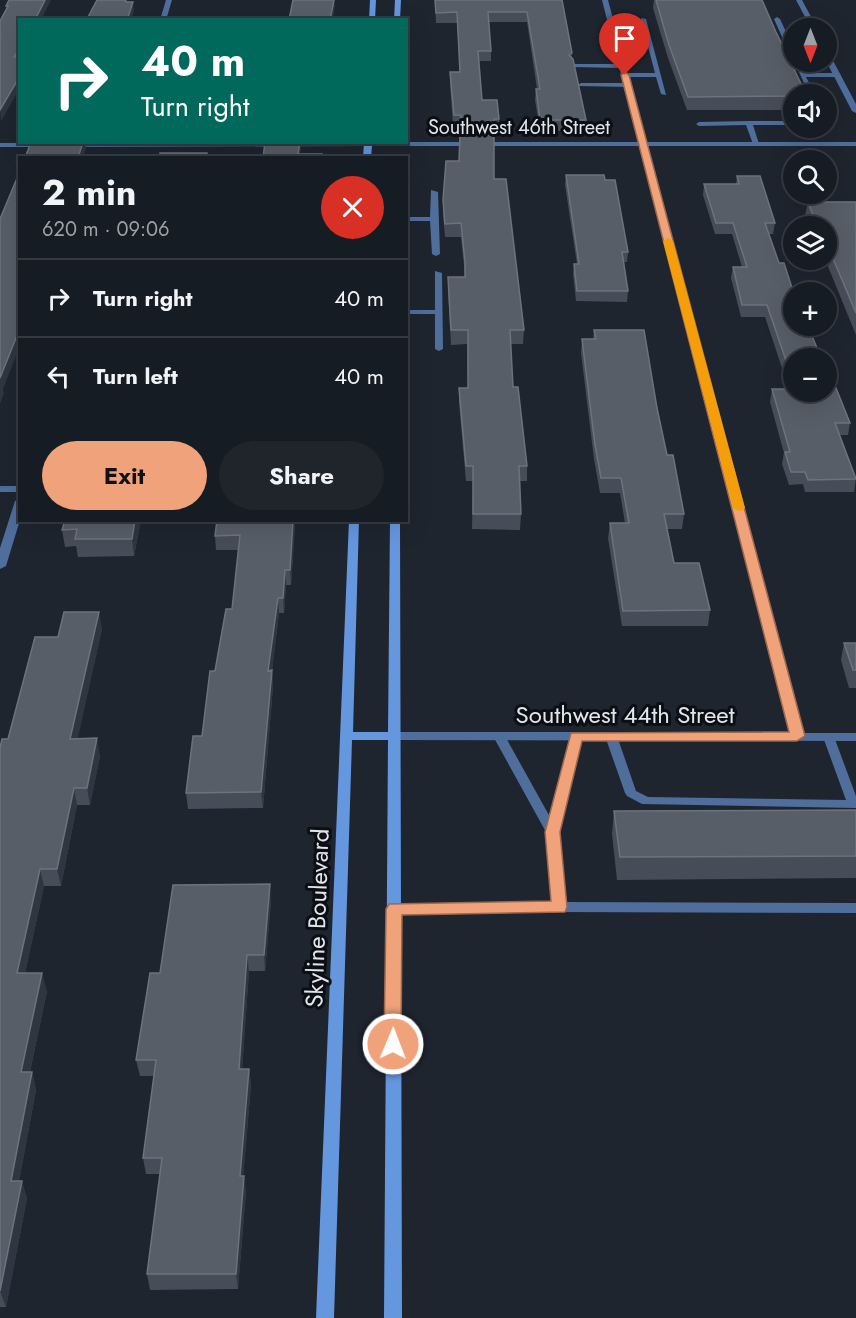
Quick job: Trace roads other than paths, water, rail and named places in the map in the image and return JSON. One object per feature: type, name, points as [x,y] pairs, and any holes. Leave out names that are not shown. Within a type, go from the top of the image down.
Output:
[{"type":"street","points":[[164,18],[169,0]]},
{"type":"street","points":[[372,18],[373,0]]},
{"type":"street","points":[[398,0],[398,18]]},
{"type":"street","points":[[605,0],[797,736]]},
{"type":"street","points":[[799,0],[809,18]]},
{"type":"street","points":[[836,72],[856,111]]},
{"type":"street","points":[[0,145],[126,144]]},
{"type":"street","points":[[378,144],[397,146]]},
{"type":"street","name":"Southwest 46th Street","points":[[397,146],[856,144]]},
{"type":"street","points":[[0,489],[18,489]]},
{"type":"street","points":[[0,566],[18,508]]},
{"type":"street","name":"Skyline Boulevard","points":[[325,1318],[354,522]]},
{"type":"street","points":[[393,1318],[395,522]]},
{"type":"street","points":[[346,735],[394,736]]},
{"type":"street","name":"Southwest 44th Street","points":[[394,736],[856,737]]},
{"type":"lane","points":[[643,19],[664,94]]},
{"type":"lane","points":[[777,19],[783,34]]},
{"type":"lane","points":[[615,37],[648,37]]},
{"type":"lane","points":[[574,66],[625,75],[658,75]]},
{"type":"lane","points":[[801,72],[807,84]]},
{"type":"lane","points":[[581,86],[625,75]]},
{"type":"lane","points":[[802,75],[838,75]]},
{"type":"lane","points":[[749,123],[756,144]]},
{"type":"lane","points":[[699,124],[783,123]]},
{"type":"lane","points":[[434,192],[436,254]]},
{"type":"lane","points":[[408,219],[434,219]]},
{"type":"lane","points":[[438,273],[439,349]]},
{"type":"lane","points":[[408,312],[439,312]]},
{"type":"lane","points":[[499,736],[552,832]]},
{"type":"lane","points":[[559,907],[552,832],[576,736]]},
{"type":"lane","points":[[611,736],[630,793],[646,801],[854,804],[828,737]]},
{"type":"lane","points":[[394,909],[856,908]]}]
